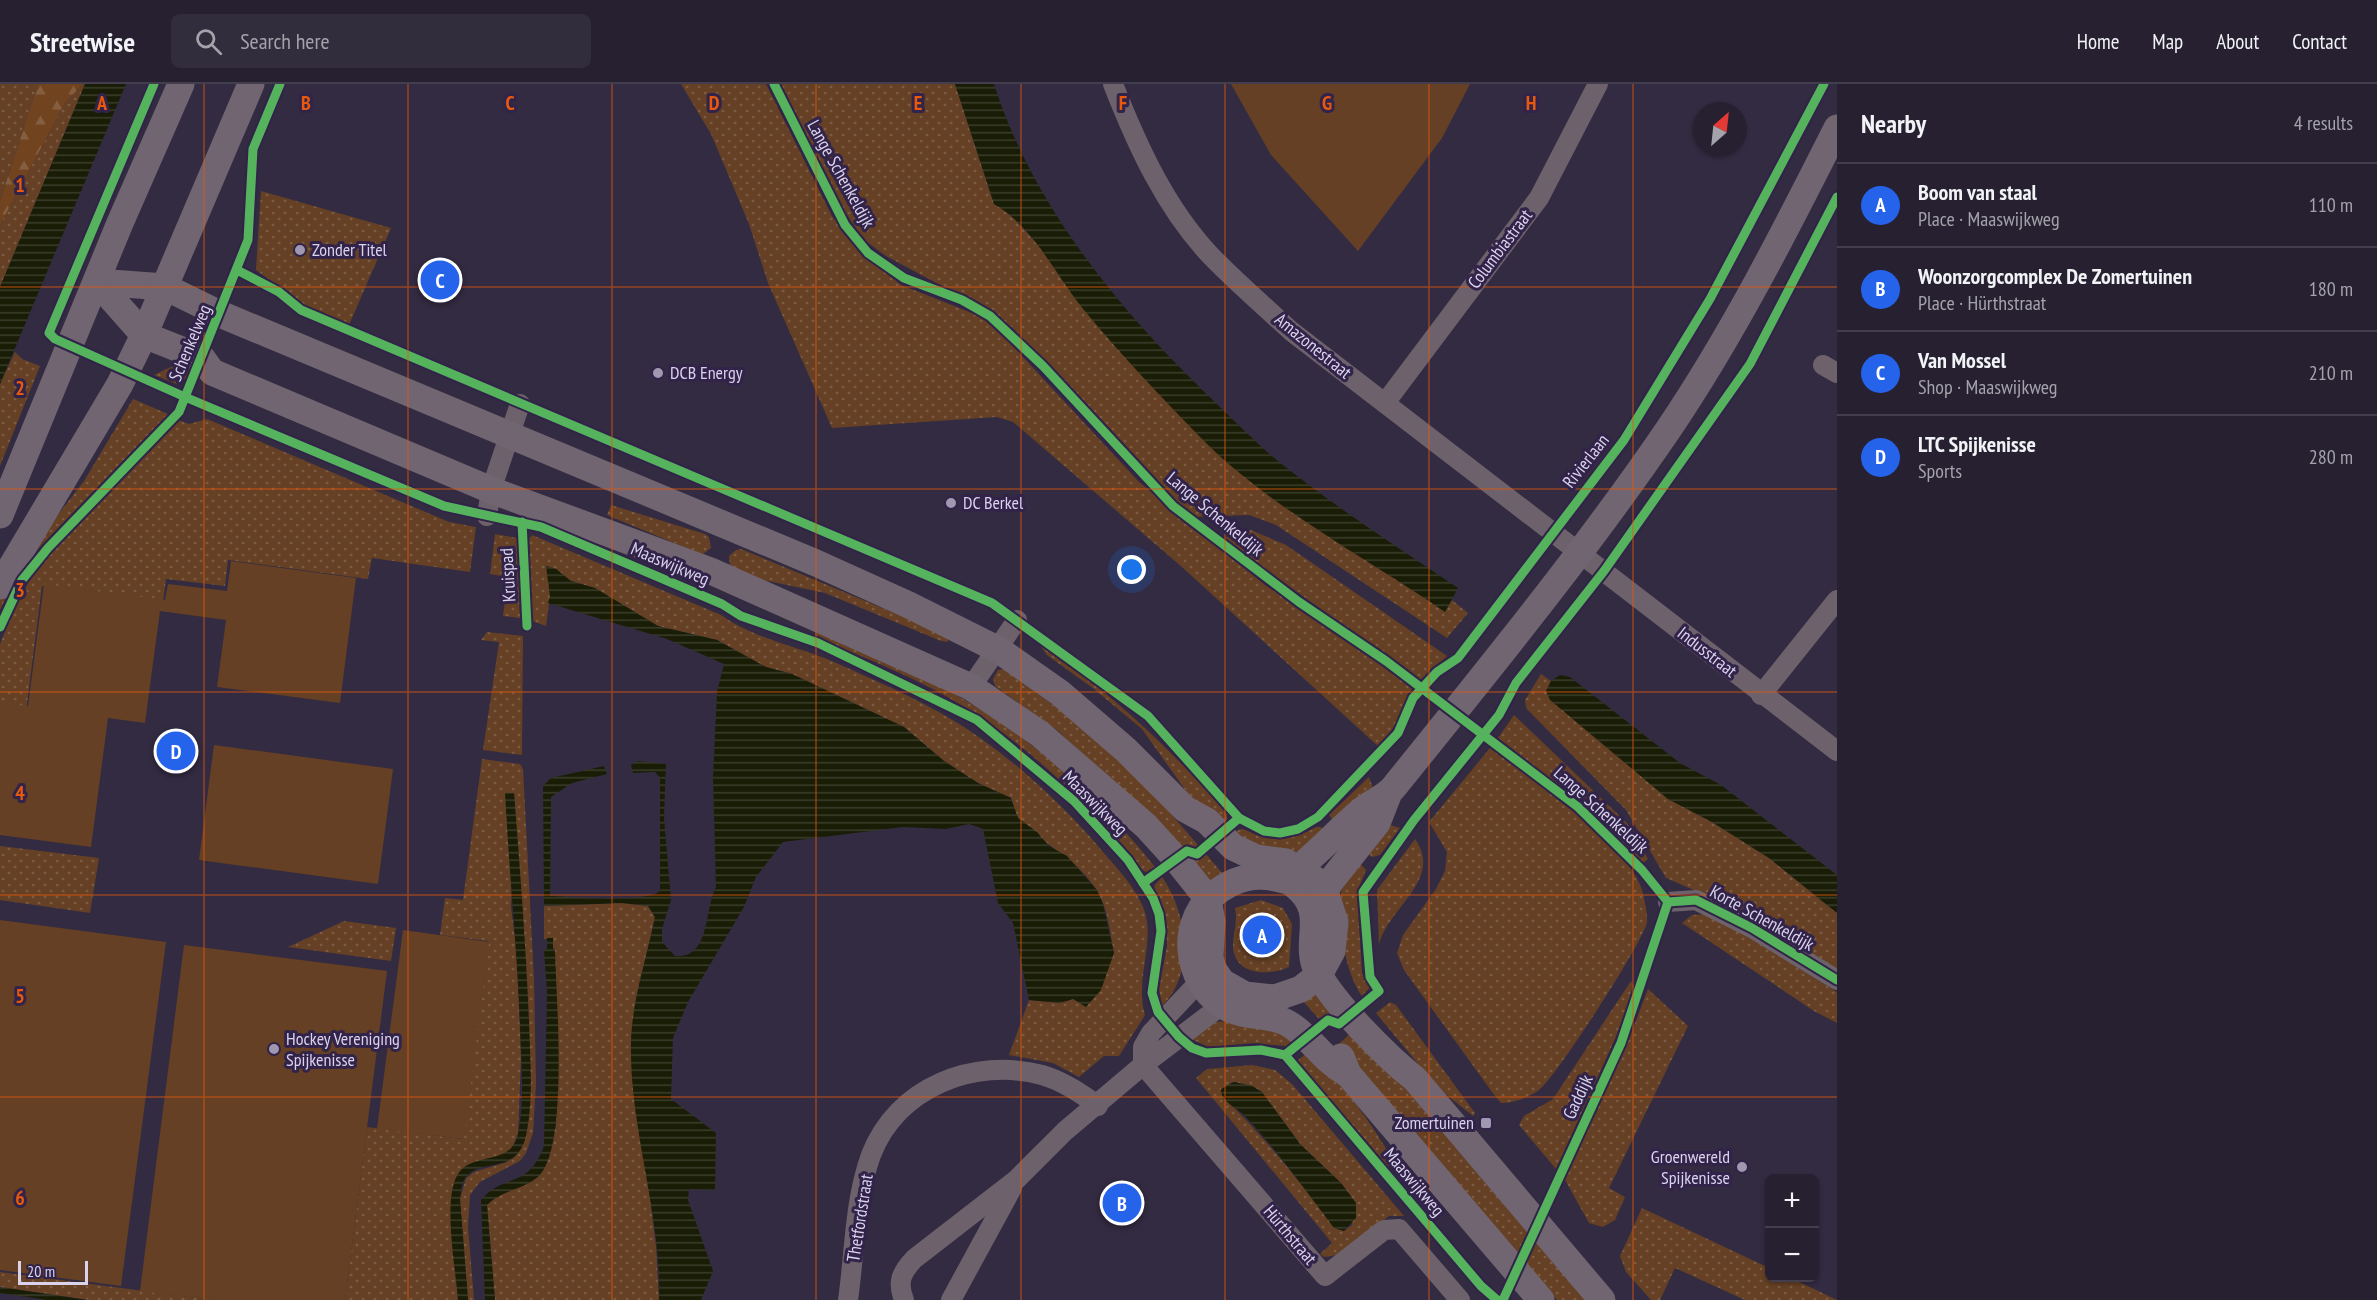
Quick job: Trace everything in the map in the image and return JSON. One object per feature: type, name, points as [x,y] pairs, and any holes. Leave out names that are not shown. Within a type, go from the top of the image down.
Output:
[{"type":"street","points":[[0,515],[181,84]]},
{"type":"street","points":[[0,586],[113,399],[144,335],[251,84]]},
{"type":"street","name":"Amazonestraat","points":[[1113,84],[1135,138],[1158,182],[1209,254],[1291,331],[1579,551]]},
{"type":"street","name":"Columbiastraat","points":[[1385,403],[1539,198],[1598,84]]},
{"type":"street","points":[[1325,892],[1330,882],[1377,823],[1388,795],[1468,696],[1579,551],[1668,429],[1740,316],[1837,128]]},
{"type":"street","points":[[97,282],[165,286],[220,314],[816,563],[909,605],[999,650],[1060,693],[1126,750],[1185,809],[1196,832],[1227,864],[1250,867],[1286,862],[1312,908],[1315,929],[1311,953],[1323,969],[1399,1050],[1415,1079],[1602,1300]]},
{"type":"street","name":"Maaswijkweg","points":[[97,282],[144,335],[202,358],[212,372],[489,503],[713,572],[971,687],[1040,734],[1146,826],[1208,899]]},
{"type":"street","points":[[489,503],[508,434],[520,404]]},
{"type":"street","name":"Indusstraat","points":[[1579,551],[1837,751]]},
{"type":"street","points":[[1761,694],[1837,600]]},
{"type":"street","points":[[971,687],[999,650],[1017,620]]},
{"type":"street","points":[[1292,874],[1363,809],[1388,795]]},
{"type":"street","name":"Maaswijkweg","points":[[1126,811],[1136,834],[1190,907],[1194,925]]},
{"type":"street","points":[[1250,867],[1208,899],[1199,911],[1194,925],[1191,951],[1199,982],[1207,993],[1230,999],[1260,998],[1280,1007],[1323,969],[1332,951],[1335,922],[1325,892],[1314,879],[1292,874]]},
{"type":"street","points":[[1208,899],[1212,922],[1210,957],[1213,969],[1230,999]]},
{"type":"street","name":"Korte Schenkeldijk","points":[[1668,902],[1695,900],[1752,928],[1837,980]]},
{"type":"street","points":[[1143,1065],[1143,1047],[1151,1032],[1199,982]]},
{"type":"street","points":[[904,1300],[899,1286],[903,1271],[1016,1180],[1065,1131],[1098,1106],[1143,1065],[1230,999]]},
{"type":"street","name":"Maaswijkweg","points":[[1280,1007],[1340,1055],[1348,1074],[1541,1300]]},
{"type":"street","name":"Hürthstraat","points":[[1143,1065],[1325,1276],[1384,1230],[1399,1229],[1460,1300]]},
{"type":"street","name":"Thetfordstraat","points":[[848,1300],[859,1200],[872,1153],[884,1131],[916,1096],[939,1081],[981,1071],[1028,1072],[1059,1082],[1098,1106]]},
{"type":"street","points":[[951,1300],[1016,1180]]},
{"type":"shaded area","points":[[0,84],[38,84],[0,201]]},
{"type":"shaded area","points":[[85,84],[0,287],[0,225],[65,103]]},
{"type":"shaded area","points":[[85,84],[126,84],[0,384],[0,287]]},
{"type":"shaded area","points":[[681,84],[766,84],[832,216],[858,251],[901,285],[982,317],[1009,342],[1139,482],[1265,585],[1378,660],[1414,688],[1398,721],[1379,747],[1182,567],[1013,422],[997,417],[832,428],[768,283],[749,224],[711,134]]},
{"type":"shaded area","points":[[779,84],[955,84],[994,204],[1009,213],[1265,492],[1445,611],[1452,600],[1468,613],[1447,638],[1276,525],[1249,515],[1192,517],[1174,503],[1013,328],[985,309],[886,256],[863,239],[843,209]]},
{"type":"shaded area","points":[[955,84],[994,84],[1011,130],[1033,175],[1058,218],[1118,299],[1185,373],[1273,457],[1341,508],[1458,588],[1445,612],[1257,487],[1201,438],[1141,376],[1084,310],[1033,239],[1021,225],[994,204]]},
{"type":"shaded area","points":[[1231,84],[1470,84],[1442,138],[1358,251],[1271,155]]},
{"type":"shaded area","points":[[261,191],[391,228],[349,325],[307,307],[256,270]]},
{"type":"shaded area","points":[[15,352],[22,359],[40,366],[0,466],[0,384]]},
{"type":"shaded area","points":[[171,367],[190,367],[186,378],[179,385],[154,375]]},
{"type":"shaded area","points":[[133,399],[168,414],[36,551],[13,583],[0,610],[0,596],[17,568],[84,481]]},
{"type":"shaded area","points":[[207,419],[449,522],[476,527],[470,572],[372,558],[368,579],[228,560],[225,586],[166,579],[163,602],[42,586],[25,719],[0,715],[0,644],[22,590],[55,549],[178,420],[189,424]]},
{"type":"shaded area","points":[[611,505],[705,534],[709,537],[711,548],[703,554],[698,553],[607,515]]},
{"type":"shaded area","points":[[1251,530],[1286,545],[1447,656],[1421,681],[1222,538]]},
{"type":"shaded area","points":[[495,534],[517,538],[520,618],[503,616],[508,577],[490,574]]},
{"type":"shaded area","points":[[532,535],[721,615],[776,642],[820,656],[911,697],[966,728],[1031,778],[1090,837],[1125,878],[1143,907],[1148,933],[1142,988],[1145,1015],[1119,1056],[1104,1056],[1079,1077],[1053,1063],[1009,1055],[1029,1000],[1060,1003],[1073,999],[1114,953],[1106,913],[1097,891],[1071,861],[1019,820],[1011,798],[978,783],[944,761],[904,727],[792,674],[766,667],[717,640],[658,626],[595,588],[571,581],[556,569],[547,566],[550,596],[546,626],[532,621],[529,539]]},
{"type":"shaded area","points":[[741,549],[911,620],[948,639],[948,642],[825,593],[758,579],[730,566],[729,556]]},
{"type":"shaded area","points":[[231,561],[356,578],[340,703],[217,687],[226,620],[160,611],[145,723],[108,718],[91,847],[0,835],[0,703],[28,706],[44,584],[165,600],[168,584],[227,591]]},
{"type":"shaded area","points":[[546,566],[556,569],[571,581],[595,588],[658,626],[717,640],[766,667],[792,674],[904,727],[944,761],[978,783],[1011,798],[1018,818],[1037,832],[1049,846],[1067,856],[1097,890],[1103,904],[1114,953],[1101,990],[1086,1007],[1073,999],[1060,1003],[1029,1000],[1013,923],[998,903],[983,829],[969,824],[946,829],[903,827],[783,842],[756,877],[744,907],[688,1002],[673,1038],[671,1099],[716,1133],[715,1190],[689,1189],[688,1200],[713,1271],[701,1300],[659,1300],[656,1236],[635,1107],[632,1075],[632,1026],[655,917],[648,906],[622,903],[544,906],[543,786],[551,778],[604,766],[607,774],[572,783],[551,797],[550,896],[625,898],[652,895],[660,891],[660,778],[655,772],[633,773],[631,765],[638,761],[666,764],[664,818],[671,900],[662,929],[662,942],[675,956],[687,955],[695,950],[701,941],[716,887],[713,778],[717,692],[724,664],[667,639],[548,603],[550,596]]},
{"type":"shaded area","points":[[816,630],[928,680],[992,717],[1052,761],[1080,786],[1106,811],[1155,867],[1146,872],[1142,870],[1104,825],[1062,782],[993,725],[950,698],[912,679],[814,637]]},
{"type":"shaded area","points":[[487,632],[523,636],[522,755],[483,750],[499,642],[481,640]]},
{"type":"shaded area","points":[[1037,641],[1114,700],[1160,742],[1227,813],[1227,819],[1221,826],[1191,798],[1142,729],[1094,689],[1047,655]]},
{"type":"shaded area","points":[[1003,669],[1081,725],[1156,797],[1199,846],[1182,847],[1058,731],[995,686],[993,679],[998,670]]},
{"type":"shaded area","points":[[1541,674],[1551,681],[1546,691],[1668,799],[1712,822],[1769,858],[1837,913],[1837,976],[1724,903],[1666,878],[1626,810],[1526,708],[1525,700]]},
{"type":"shaded area","points":[[1560,675],[1570,677],[1680,763],[1721,785],[1837,875],[1837,913],[1769,858],[1712,822],[1668,799],[1550,700],[1546,691],[1551,681]]},
{"type":"shaded area","points":[[1514,715],[1627,823],[1648,859],[1643,863],[1567,792],[1498,738]]},
{"type":"shaded area","points":[[214,745],[393,769],[378,884],[199,860]]},
{"type":"shaded area","points":[[1490,748],[1553,793],[1598,831],[1617,851],[1632,871],[1642,890],[1647,919],[1642,934],[1616,980],[1548,1080],[1539,1090],[1530,1095],[1516,1101],[1501,1103],[1404,970],[1397,953],[1403,935],[1436,889],[1445,871],[1447,852],[1429,822]]},
{"type":"shaded area","points":[[482,759],[520,764],[523,769],[534,979],[536,1084],[533,1133],[526,1153],[520,1161],[480,1182],[470,1195],[468,1227],[474,1300],[468,1300],[460,1199],[466,1178],[474,1172],[507,1162],[523,1145],[526,1134],[529,1034],[514,793],[511,907],[517,954],[521,1059],[518,1134],[512,1148],[505,1155],[467,1165],[452,1212],[458,1300],[345,1300],[367,1127],[463,1139],[488,941],[440,935],[445,898],[463,900]]},
{"type":"shaded area","points":[[1369,777],[1373,788],[1336,825],[1329,815]]},
{"type":"shaded area","points":[[505,793],[514,793],[528,992],[530,1108],[526,1136],[515,1156],[499,1164],[473,1171],[463,1182],[460,1199],[468,1300],[458,1300],[450,1217],[453,1185],[458,1174],[465,1167],[508,1151],[518,1134],[520,1121],[522,1065],[519,996]]},
{"type":"shaded area","points":[[1390,825],[1400,828],[1380,855],[1372,857],[1365,850]]},
{"type":"shaded area","points":[[1316,827],[1321,827],[1327,834],[1310,847],[1294,852],[1265,849],[1230,834],[1241,829],[1266,838],[1281,839],[1303,834]]},
{"type":"shaded area","points":[[1415,839],[1422,854],[1423,868],[1419,881],[1392,918],[1379,945],[1377,890]]},
{"type":"shaded area","points":[[0,846],[99,858],[90,913],[0,900]]},
{"type":"shaded area","points":[[1206,854],[1222,873],[1205,886],[1192,858],[1199,860]]},
{"type":"shaded area","points":[[1357,860],[1366,870],[1357,892],[1362,973],[1370,987],[1362,996],[1346,958],[1340,910],[1343,884]]},
{"type":"shaded area","points":[[1162,877],[1171,891],[1182,925],[1184,960],[1173,993],[1162,1006],[1159,989],[1167,946],[1166,918],[1154,886]]},
{"type":"shaded area","points":[[1261,900],[1283,908],[1292,924],[1289,967],[1272,972],[1246,968],[1239,963],[1233,946],[1235,908]]},
{"type":"shaded area","points":[[622,903],[648,906],[655,917],[636,998],[631,1042],[656,1247],[659,1300],[495,1300],[487,1205],[497,1197],[538,1176],[556,1126],[555,950],[552,949],[553,939],[544,939],[544,906]]},
{"type":"shaded area","points":[[1707,914],[1723,921],[1837,992],[1837,1023],[1814,1011],[1682,923],[1692,915]]},
{"type":"shaded area","points":[[0,920],[166,942],[121,1286],[0,1270]]},
{"type":"shaded area","points":[[344,921],[396,928],[391,961],[288,947]]},
{"type":"shaded area","points":[[403,930],[489,942],[464,1139],[377,1129]]},
{"type":"shaded area","points":[[547,938],[553,938],[555,950],[557,1000],[559,1069],[554,1134],[548,1160],[539,1176],[499,1196],[487,1205],[495,1300],[485,1300],[481,1200],[490,1191],[523,1175],[530,1169],[544,1146],[547,992],[544,950],[547,949]]},
{"type":"shaded area","name":"Hockey Vereniging Spijkenisse","points":[[184,945],[387,971],[345,1300],[212,1300],[140,1291]]},
{"type":"shaded area","points":[[1631,981],[1634,988],[1615,1039],[1556,1169],[1519,1125],[1524,1116],[1553,1099]]},
{"type":"shaded area","points":[[1320,988],[1330,1014],[1319,1019],[1303,1001]]},
{"type":"shaded area","points":[[1648,989],[1688,1026],[1609,1188],[1625,1197],[1615,1220],[1603,1227],[1589,1223],[1564,1178],[1629,1039]]},
{"type":"shaded area","points":[[1390,1002],[1396,1005],[1475,1113],[1473,1116],[1438,1088],[1376,1013]]},
{"type":"shaded area","points":[[1216,1022],[1260,1024],[1295,1039],[1286,1046],[1254,1043],[1209,1047],[1191,1039]]},
{"type":"shaded area","points":[[1355,1029],[1585,1300],[1557,1300],[1339,1044]]},
{"type":"shaded area","points":[[1308,1052],[1345,1090],[1376,1132],[1394,1162],[1388,1167],[1297,1061]]},
{"type":"shaded area","points":[[1252,1065],[1275,1070],[1292,1084],[1404,1216],[1389,1216],[1338,1255],[1324,1257],[1320,1254],[1332,1243],[1196,1078],[1207,1069]],"holes":[[[1230,1083],[1252,1086],[1262,1092],[1300,1144],[1341,1183],[1350,1195],[1352,1225],[1344,1231],[1334,1227],[1268,1144],[1224,1098]]]},
{"type":"shaded area","points":[[1234,1082],[1252,1086],[1262,1092],[1300,1144],[1341,1183],[1356,1203],[1356,1218],[1344,1231],[1334,1228],[1268,1142],[1244,1115],[1223,1097],[1221,1089]]},
{"type":"shaded area","points":[[1642,1208],[1765,1266],[1765,1282],[1799,1282],[1837,1300],[1745,1300],[1675,1268],[1660,1300],[1651,1300],[1626,1272],[1620,1256]]},
{"type":"shaded area","points":[[0,1272],[212,1300],[89,1300],[0,1287]]},
{"type":"shaded area","points":[[0,1287],[87,1300],[47,1300],[0,1293]]},
{"type":"green space","points":[[38,84],[83,84],[65,103],[0,225],[0,201]]},
{"type":"cycle path","name":"Schenkelweg","points":[[154,84],[49,333],[55,339],[185,397],[444,506],[541,527],[722,604],[741,616],[818,643],[977,720],[1074,801],[1128,860],[1153,898],[1159,914],[1161,931],[1152,993],[1158,1012],[1179,1037],[1192,1048],[1206,1053],[1261,1050],[1285,1055],[1481,1286],[1497,1300]]},
{"type":"cycle path","name":"Schenkelweg","points":[[0,627],[22,580],[48,548],[179,412],[248,240],[253,149],[280,84]]},
{"type":"cycle path","name":"Lange Schenkeldijk","points":[[774,84],[845,225],[868,253],[904,278],[962,300],[990,316],[1043,366],[1173,506],[1299,602],[1386,661],[1578,807],[1642,870],[1668,902]]},
{"type":"cycle path","name":"Rivierlaan","points":[[237,270],[279,292],[301,310],[992,603],[1148,716],[1239,818],[1264,831],[1280,833],[1298,829],[1318,817],[1398,733],[1413,698],[1437,672],[1458,658],[1624,440],[1710,299],[1824,84]]},
{"type":"cycle path","points":[[1285,1055],[1328,1020],[1339,1024],[1379,991],[1370,977],[1363,892],[1414,820],[1499,715],[1516,683],[1604,571],[1750,364],[1837,197]]},
{"type":"cycle path","name":"Kruispad","points":[[522,522],[527,626]]},
{"type":"cycle path","points":[[1143,883],[1187,851],[1197,854],[1239,818]]},
{"type":"cycle path","points":[[1668,902],[1696,900],[1752,928],[1837,980]]},
{"type":"cycle path","name":"Gaddijk","points":[[1503,1300],[1621,1043],[1668,902]]},
{"type":"place","name":"Zonder Titel","points":[[300,250]]},
{"type":"place","name":"Van Mossel","points":[[440,280]]},
{"type":"place","name":"DCB Energy","points":[[658,373]]},
{"type":"place","name":"DC Berkel","points":[[951,503]]},
{"type":"place","name":"LTC Spijkenisse","points":[[176,751]]},
{"type":"place","name":"Boom van staal","points":[[1262,935]]},
{"type":"place","name":"Hockey Vereniging Spijkenisse","points":[[274,1049]]},
{"type":"place","name":"Zomertuinen","points":[[1486,1123]]},
{"type":"place","name":"Groenwereld Spijkenisse","points":[[1742,1167]]},
{"type":"place","name":"Woonzorgcomplex De Zomertuinen","points":[[1122,1203]]}]
